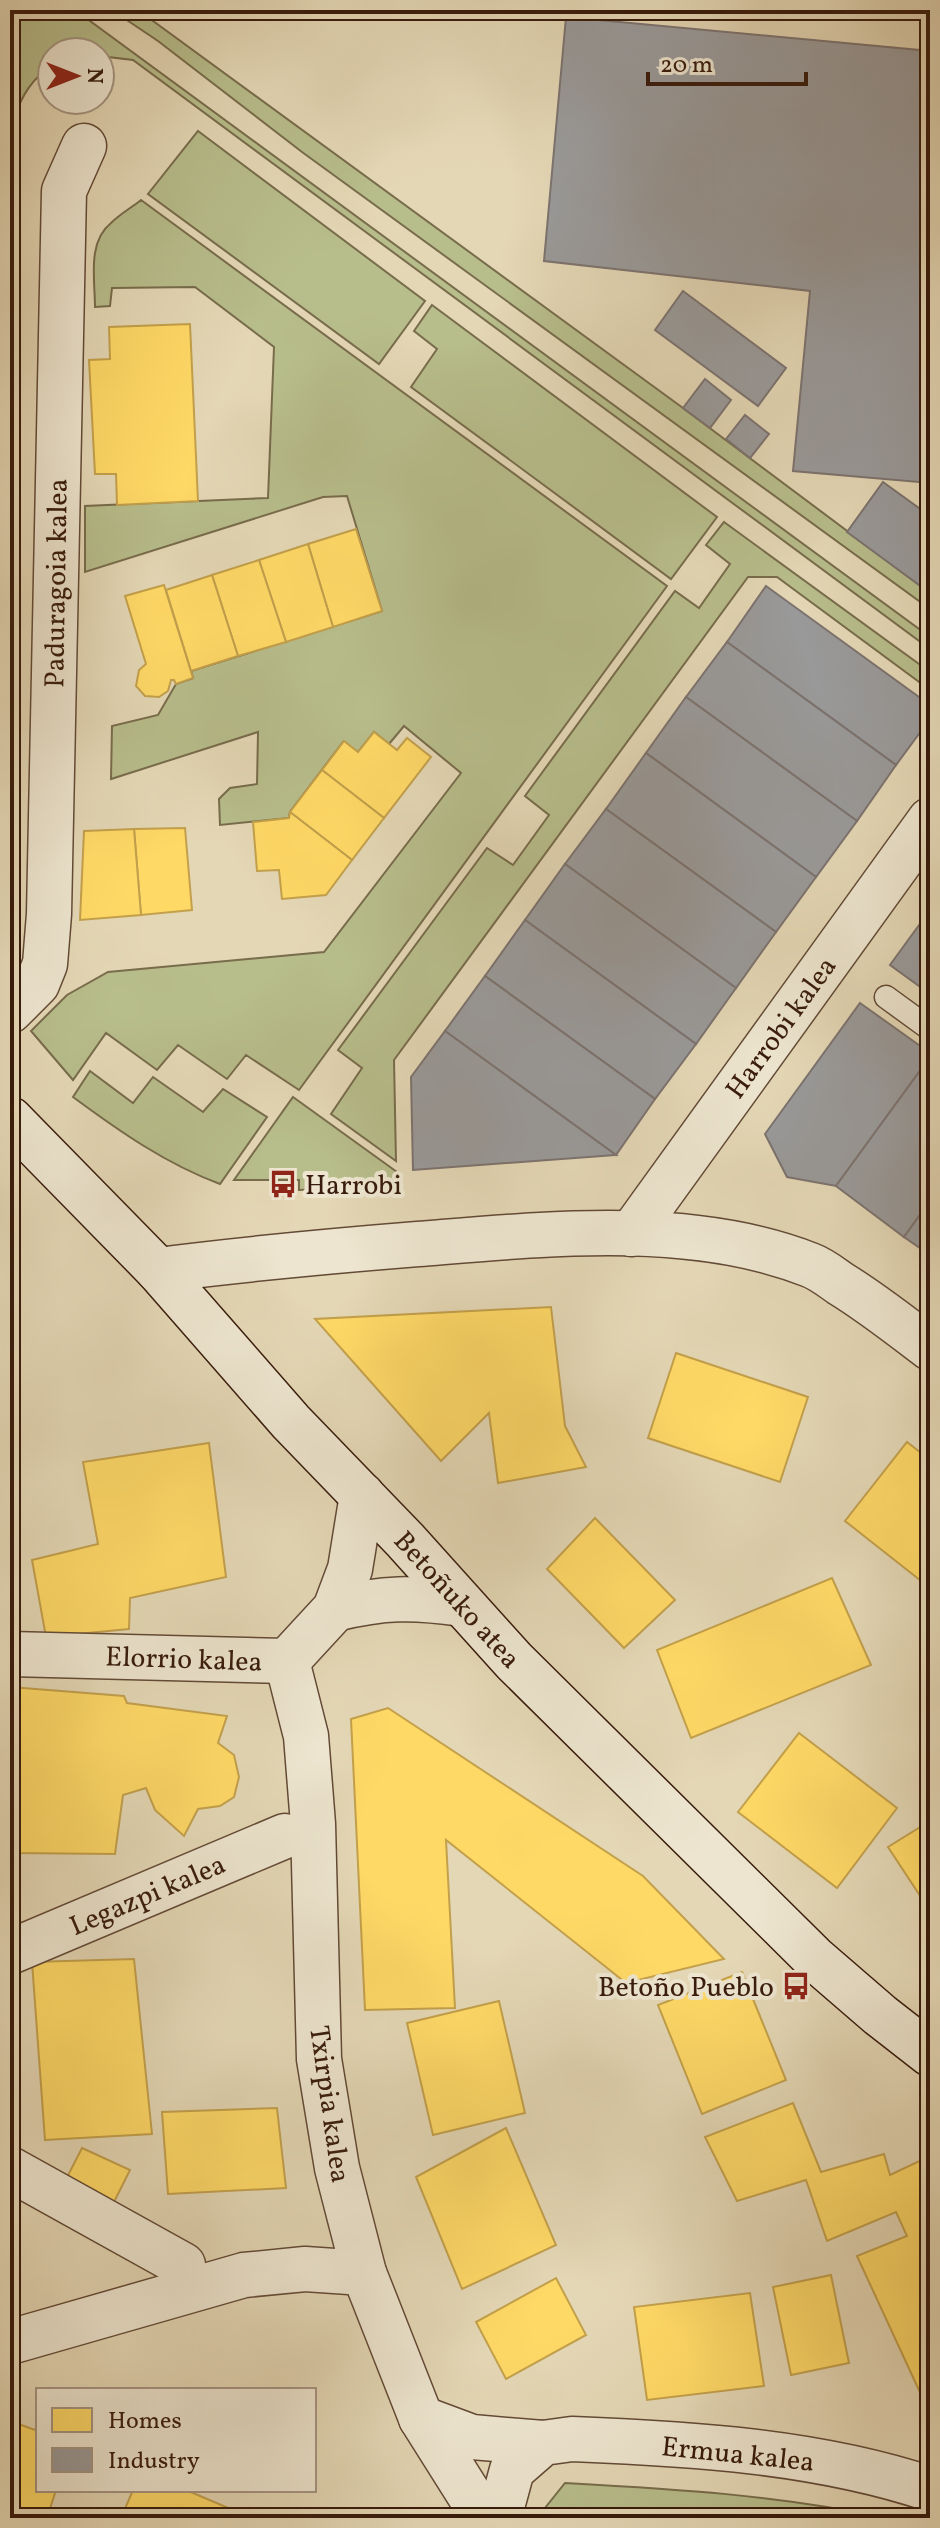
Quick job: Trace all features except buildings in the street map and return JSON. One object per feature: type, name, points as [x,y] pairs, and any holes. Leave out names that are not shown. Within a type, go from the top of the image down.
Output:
[{"type":"street","name":"Paduragoia kalea","points":[[10,1011],[37,984],[45,964],[49,914],[64,191],[84,146]]},
{"type":"street","name":"Harrobi kalea","points":[[631,1234],[930,820]]},
{"type":"street","name":"Betoñuko atea","points":[[10,1119],[158,1270],[291,1422],[514,1661],[814,1958],[930,2054]]},
{"type":"street","points":[[158,1270],[468,1240],[631,1234],[718,1239],[770,1251],[814,1266],[865,1299],[930,1348]]},
{"type":"street","name":"Elorrio kalea","points":[[10,1654],[287,1661],[335,1609],[350,1569],[362,1495]]},
{"type":"street","points":[[335,1609],[373,1600],[415,1597],[462,1604]]},
{"type":"street","name":"Txirpia kalea","points":[[287,1661],[306,1736],[319,2059],[337,2168],[364,2273],[421,2418],[484,2518]]},
{"type":"street","name":"Legazpi kalea","points":[[10,1952],[285,1836]]},
{"type":"street","points":[[10,2169],[183,2265]]},
{"type":"street","points":[[10,2342],[244,2275],[305,2269],[364,2273]]},
{"type":"street","name":"Ermua kalea","points":[[421,2418],[472,2437],[543,2443],[572,2439],[622,2441],[787,2456],[850,2466],[930,2489]]},
{"type":"street","points":[[499,2518],[512,2470],[543,2443]]},
{"type":"lane","points":[[886,997],[930,1029]]},
{"type":"green space","points":[[10,10],[75,10],[110,36],[36,36],[36,79],[24,95],[14,118],[10,278]]},
{"type":"green space","points":[[112,10],[138,10],[683,408],[930,593],[930,609],[302,152],[158,41]]},
{"type":"green space","points":[[116,40],[930,637],[930,649],[133,60],[116,58]]},
{"type":"green space","points":[[198,131],[425,301],[379,364],[148,194]]},
{"type":"green space","points":[[141,200],[667,586],[299,1090],[246,1055],[227,1079],[178,1045],[157,1070],[106,1033],[73,1080],[31,1031],[67,995],[108,972],[324,952],[461,773],[404,726],[389,744],[374,732],[358,752],[343,742],[290,812],[289,818],[220,825],[219,799],[230,788],[257,784],[258,732],[111,779],[112,726],[158,715],[176,684],[193,678],[191,671],[382,611],[347,496],[323,497],[85,572],[85,506],[268,498],[274,347],[195,287],[112,288],[110,306],[95,307],[94,262],[98,240],[111,223]]},
{"type":"green space","points":[[432,305],[717,517],[671,579],[411,387],[437,349],[414,331]]},
{"type":"green space","points":[[724,522],[930,672],[930,690],[777,577],[748,577],[394,1060],[396,1161],[331,1114],[362,1068],[338,1050],[487,848],[513,865],[549,815],[525,796],[675,591],[699,608],[730,564],[706,545]]},
{"type":"green space","points":[[90,1071],[133,1103],[153,1077],[203,1112],[223,1089],[267,1117],[220,1184],[162,1157],[73,1097]]},
{"type":"green space","points":[[293,1097],[397,1172],[398,1186],[299,1190],[299,1180],[234,1180]]},
{"type":"green space","points":[[565,2483],[766,2498],[886,2518],[537,2518]]},
{"type":"place","name":"Harrobi","points":[[283,1184]]},
{"type":"place","name":"Betoño Pueblo","points":[[796,1986]]}]
